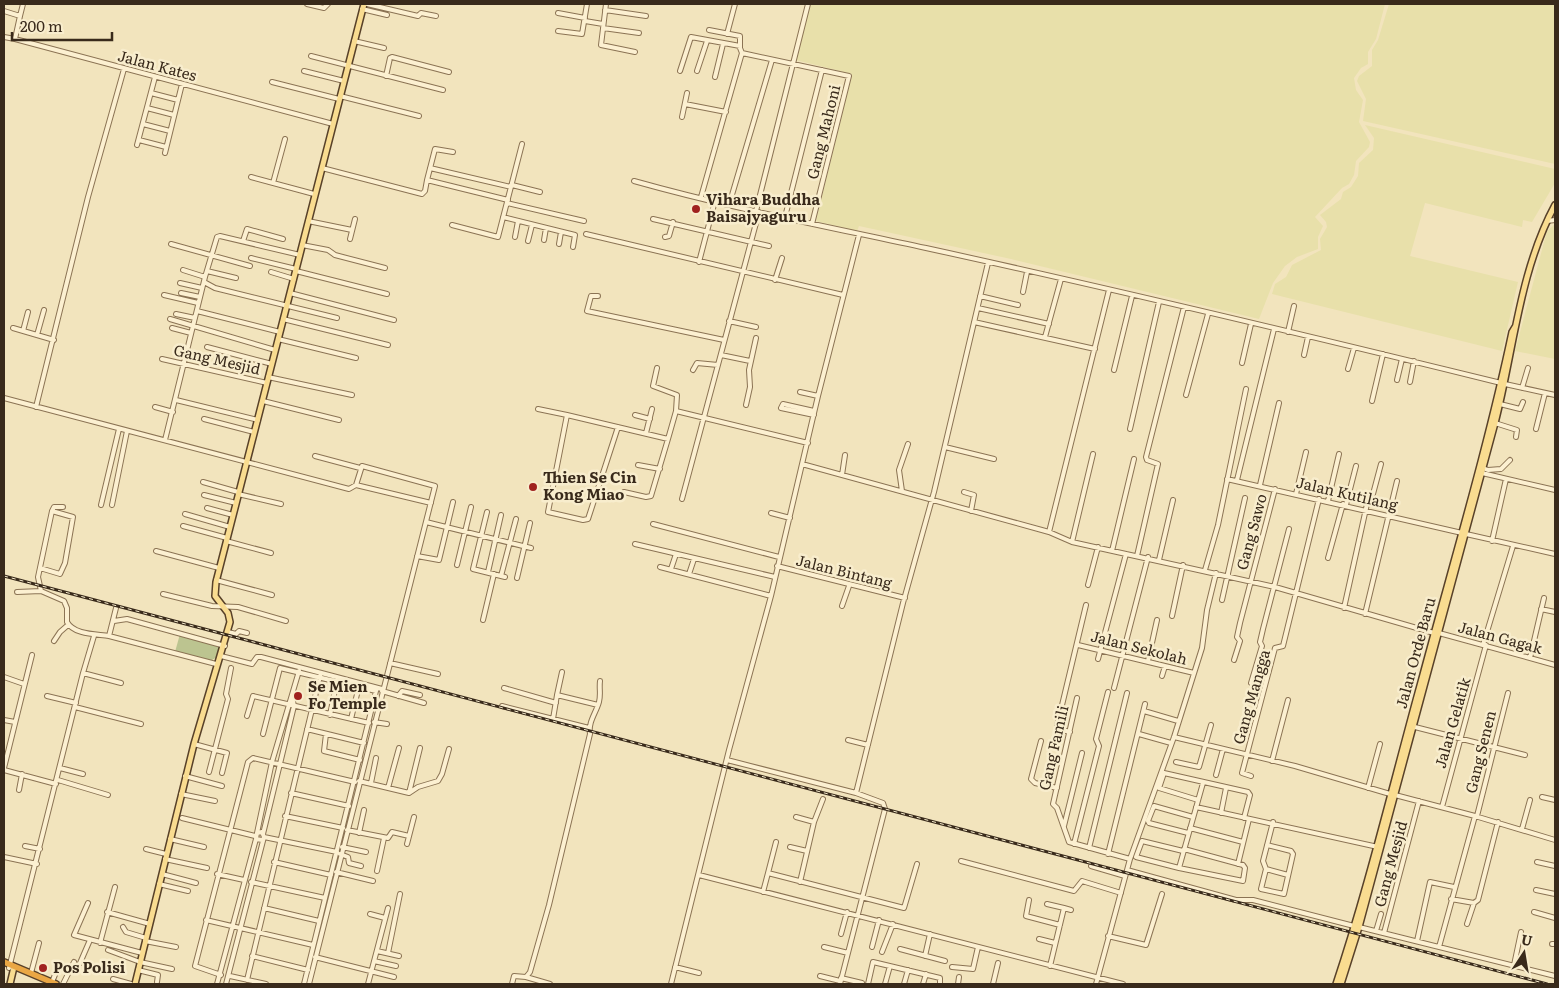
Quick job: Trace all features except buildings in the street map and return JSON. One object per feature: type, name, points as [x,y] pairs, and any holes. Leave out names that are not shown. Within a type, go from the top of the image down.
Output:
[{"type":"highway","points":[[9,966],[31,973],[52,984]]},
{"type":"highway","points":[[9,966],[52,984]]},
{"type":"main road","points":[[133,984],[150,924],[185,776],[216,664],[221,656],[228,632],[230,618],[215,596],[216,580],[294,279],[314,194],[365,6]]},
{"type":"main road","name":"Jalan Orde Baru","points":[[1464,533],[1503,383],[1530,264],[1555,205]]},
{"type":"main road","name":"Jalan Orde Baru","points":[[1341,984],[1436,633],[1483,470],[1490,432],[1495,423],[1500,404],[1503,383]]},
{"type":"main road","name":"Jalan Orde Baru","points":[[1336,984],[1356,927]]},
{"type":"main road","points":[[9,966],[10,984]]},
{"type":"street","points":[[5,4],[4,10],[20,16]]},
{"type":"street","points":[[15,39],[23,4]]},
{"type":"street","points":[[306,4],[324,8],[328,4]]},
{"type":"street","points":[[558,31],[581,35],[587,4]]},
{"type":"street","points":[[606,4],[601,45],[635,52]]},
{"type":"street","points":[[727,34],[735,4]]},
{"type":"street","points":[[682,499],[721,355],[808,4]]},
{"type":"street","points":[[365,6],[387,15]]},
{"type":"street","points":[[365,6],[418,16],[422,12],[436,16]]},
{"type":"street","points":[[605,10],[646,16]]},
{"type":"street","points":[[558,13],[585,19],[603,26],[639,33]]},
{"type":"street","points":[[701,197],[742,53],[740,46],[741,37],[709,30]]},
{"type":"street","name":"Jalan Kates","points":[[4,37],[333,124]]},
{"type":"street","points":[[680,71],[690,38],[740,46]]},
{"type":"street","points":[[354,41],[384,48]]},
{"type":"street","points":[[697,71],[707,41]]},
{"type":"street","points":[[715,77],[723,44]]},
{"type":"street","points":[[742,53],[822,70],[785,217]]},
{"type":"street","points":[[311,56],[443,90]]},
{"type":"street","points":[[386,76],[390,58],[392,57],[449,72]]},
{"type":"street","points":[[729,204],[772,60]]},
{"type":"street","points":[[36,407],[88,197],[124,68]]},
{"type":"street","name":"Gang Mahoni","points":[[812,224],[849,78],[847,75],[822,70]]},
{"type":"street","points":[[304,71],[344,81]]},
{"type":"street","points":[[137,146],[155,77]]},
{"type":"street","points":[[272,82],[419,116]]},
{"type":"street","points":[[165,153],[182,84]]},
{"type":"street","points":[[151,93],[178,100]]},
{"type":"street","points":[[682,117],[688,93]]},
{"type":"street","points":[[685,104],[726,112]]},
{"type":"street","points":[[147,108],[174,115]]},
{"type":"street","points":[[143,124],[170,131]]},
{"type":"street","points":[[274,183],[285,139]]},
{"type":"street","points":[[139,140],[166,147]]},
{"type":"street","points":[[452,226],[498,237],[522,144]]},
{"type":"street","points":[[322,167],[422,194],[425,191],[435,148],[453,152]]},
{"type":"street","points":[[430,168],[540,192]]},
{"type":"street","points":[[251,177],[314,194]]},
{"type":"street","points":[[427,180],[584,221]]},
{"type":"street","points":[[634,181],[859,235],[988,262],[1184,307],[1555,395]]},
{"type":"street","points":[[699,262],[715,201]]},
{"type":"street","points":[[504,217],[575,235],[573,248]]},
{"type":"street","points":[[653,219],[673,222],[768,246]]},
{"type":"street","points":[[350,239],[355,220]]},
{"type":"street","points":[[1547,221],[1555,220]]},
{"type":"street","points":[[308,221],[352,230]]},
{"type":"street","points":[[515,236],[518,221]]},
{"type":"street","points":[[665,237],[669,236],[673,222]]},
{"type":"street","points":[[528,241],[532,225]]},
{"type":"street","points":[[544,240],[546,228]]},
{"type":"street","points":[[243,241],[247,229],[283,240]]},
{"type":"street","points":[[559,244],[561,232]]},
{"type":"street","points":[[586,234],[843,295]]},
{"type":"street","points":[[671,984],[727,760],[771,596],[818,396],[859,235]]},
{"type":"street","points":[[165,440],[198,303],[218,236],[300,255]]},
{"type":"street","points":[[171,244],[250,266]]},
{"type":"street","points":[[302,244],[385,268]]},
{"type":"street","points":[[251,258],[387,294]]},
{"type":"street","points":[[775,280],[782,258]]},
{"type":"street","points":[[856,793],[904,598],[932,501],[988,262]]},
{"type":"street","points":[[183,270],[205,277]]},
{"type":"street","points":[[207,271],[236,278]]},
{"type":"street","points":[[271,272],[294,279]]},
{"type":"street","points":[[1023,292],[1027,272]]},
{"type":"street","points":[[1045,337],[1060,279]]},
{"type":"street","points":[[204,282],[215,288],[337,318]]},
{"type":"street","points":[[180,283],[202,288]]},
{"type":"street","points":[[1050,532],[1109,290]]},
{"type":"street","points":[[181,293],[200,297]]},
{"type":"street","points":[[290,293],[394,320]]},
{"type":"street","points":[[164,295],[198,303]]},
{"type":"street","points":[[598,296],[591,296],[587,311],[724,340]]},
{"type":"street","points":[[980,296],[1018,305]]},
{"type":"street","points":[[1114,370],[1132,296]]},
{"type":"street","points":[[1130,429],[1158,302]]},
{"type":"street","points":[[1288,332],[1294,306]]},
{"type":"street","points":[[1137,556],[1158,464],[1146,459],[1184,307]]},
{"type":"street","points":[[978,308],[1049,324]]},
{"type":"street","points":[[37,335],[44,310]]},
{"type":"street","points":[[197,311],[280,332]]},
{"type":"street","points":[[23,331],[28,312]]},
{"type":"street","points":[[176,314],[195,318]]},
{"type":"street","points":[[1186,395],[1208,314]]},
{"type":"street","points":[[170,319],[193,328],[275,350]]},
{"type":"street","points":[[283,320],[388,345]]},
{"type":"street","points":[[729,321],[756,327]]},
{"type":"street","points":[[974,322],[1095,349]]},
{"type":"street","points":[[1242,363],[1251,324]]},
{"type":"street","points":[[13,328],[54,340]]},
{"type":"street","points":[[172,328],[191,333]]},
{"type":"street","points":[[1237,480],[1274,329]]},
{"type":"street","points":[[1304,356],[1308,337]]},
{"type":"street","points":[[746,405],[750,387],[750,361],[756,338]]},
{"type":"street","points":[[278,339],[356,358]]},
{"type":"street","points":[[207,347],[272,364]]},
{"type":"street","points":[[1348,369],[1354,348]]},
{"type":"street","points":[[1372,401],[1383,354]]},
{"type":"street","points":[[721,355],[750,361]]},
{"type":"street","name":"Gang Mesjid","points":[[162,359],[352,395]]},
{"type":"street","points":[[1397,380],[1402,359]]},
{"type":"street","points":[[1410,382],[1414,361]]},
{"type":"street","points":[[692,370],[697,363],[718,365]]},
{"type":"street","points":[[624,492],[649,496],[660,469],[676,411],[677,395],[653,387],[657,368]]},
{"type":"street","points":[[1522,388],[1528,368]]},
{"type":"street","points":[[1204,570],[1211,552],[1246,388]]},
{"type":"street","points":[[800,392],[818,396]]},
{"type":"street","points":[[1536,429],[1545,393]]},
{"type":"street","points":[[4,398],[349,489],[356,485],[431,503]]},
{"type":"street","points":[[176,400],[258,420]]},
{"type":"street","points":[[263,400],[339,420]]},
{"type":"street","points":[[1500,404],[1520,409],[1523,402]]},
{"type":"street","points":[[1260,485],[1279,403]]},
{"type":"street","points":[[783,404],[814,413],[780,407],[783,404]]},
{"type":"street","points":[[155,407],[173,412]]},
{"type":"street","points":[[538,409],[668,439]]},
{"type":"street","points":[[646,433],[652,409]]},
{"type":"street","points":[[676,411],[808,443]]},
{"type":"street","points":[[568,416],[548,508],[548,512],[552,514],[583,520],[588,519],[618,427]]},
{"type":"street","points":[[635,416],[650,419]]},
{"type":"street","points":[[204,419],[254,432]]},
{"type":"street","points":[[1495,423],[1517,430],[1516,437]]},
{"type":"street","points":[[101,505],[119,428]]},
{"type":"street","points":[[112,505],[127,431]]},
{"type":"street","points":[[902,491],[900,470],[908,444]]},
{"type":"street","points":[[945,447],[994,459]]},
{"type":"street","points":[[1296,494],[1306,452]]},
{"type":"street","points":[[1072,542],[1093,454]]},
{"type":"street","points":[[1328,501],[1339,454]]},
{"type":"street","points":[[842,475],[845,455]]},
{"type":"street","points":[[304,984],[331,875],[342,847],[349,806],[357,782],[364,744],[390,663],[435,486],[364,466],[360,468],[315,456]]},
{"type":"street","points":[[1112,551],[1134,459]]},
{"type":"street","points":[[1483,470],[1501,469],[1510,460]]},
{"type":"street","name":"Jalan Gagak","points":[[802,464],[1050,532],[1072,542],[1148,557],[1275,587],[1365,614],[1555,665]]},
{"type":"street","points":[[1344,608],[1368,495],[1373,495],[1381,464]]},
{"type":"street","points":[[638,465],[660,469]]},
{"type":"street","points":[[1328,558],[1356,466]]},
{"type":"street","points":[[356,485],[360,468]]},
{"type":"street","points":[[1483,470],[1506,479],[1555,490]]},
{"type":"street","name":"Jalan Kutilang","points":[[1227,478],[1513,546],[1555,553]]},
{"type":"street","points":[[1492,541],[1506,479]]},
{"type":"street","points":[[1365,614],[1378,567],[1397,480]]},
{"type":"street","points":[[203,482],[281,504]]},
{"type":"street","name":"Gang Sawo","points":[[1234,660],[1240,641],[1237,637],[1250,582],[1275,489]]},
{"type":"street","points":[[964,492],[974,495],[971,511]]},
{"type":"street","points":[[204,495],[236,503]]},
{"type":"street","points":[[1222,600],[1245,498]]},
{"type":"street","points":[[1296,593],[1319,499]]},
{"type":"street","points":[[1159,560],[1173,500]]},
{"type":"street","points":[[418,556],[439,560],[453,502]]},
{"type":"street","points":[[41,591],[38,585],[40,568],[52,511],[54,507],[63,507]]},
{"type":"street","points":[[456,565],[471,507]]},
{"type":"street","points":[[208,508],[233,515]]},
{"type":"street","points":[[40,568],[60,574],[65,563],[73,517],[52,511]]},
{"type":"street","points":[[487,512],[473,569],[503,576],[516,519]]},
{"type":"street","points":[[771,513],[790,518]]},
{"type":"street","points":[[185,514],[230,527]]},
{"type":"street","points":[[488,572],[501,515]]},
{"type":"street","points":[[426,522],[531,548]]},
{"type":"street","points":[[517,578],[530,523]]},
{"type":"street","points":[[653,524],[779,557]]},
{"type":"street","points":[[183,526],[271,553]]},
{"type":"street","points":[[1252,683],[1262,646],[1260,642],[1262,629],[1275,587],[1289,529]]},
{"type":"street","points":[[635,544],[775,577]]},
{"type":"street","name":"Jalan Gelatik","points":[[1442,807],[1484,645],[1513,546]]},
{"type":"street","points":[[1088,585],[1098,547]]},
{"type":"street","points":[[1555,547],[1555,553]]},
{"type":"street","points":[[156,551],[219,568]]},
{"type":"street","points":[[671,569],[676,554]]},
{"type":"street","points":[[1098,659],[1126,554]]},
{"type":"street","points":[[1114,688],[1124,656],[1148,557]]},
{"type":"street","points":[[689,574],[694,559]]},
{"type":"street","points":[[1172,616],[1183,565]]},
{"type":"street","name":"Jalan Bintang","points":[[777,566],[849,586],[904,598]]},
{"type":"street","points":[[660,567],[771,596]]},
{"type":"street","points":[[1096,984],[1130,859],[1174,737],[1204,640],[1207,610],[1216,573]]},
{"type":"street","points":[[483,620],[494,574]]},
{"type":"street","points":[[216,580],[272,595]]},
{"type":"street","points":[[842,606],[849,586]]},
{"type":"street","points":[[17,592],[41,591],[66,603],[68,625]]},
{"type":"street","name":"Gang Mangga","points":[[1247,755],[1275,648],[1283,647],[1296,593]]},
{"type":"street","points":[[163,594],[212,606],[238,607],[286,622]]},
{"type":"street","points":[[1530,658],[1544,598]]},
{"type":"street","points":[[1070,732],[1058,729],[1057,726],[1078,645],[1086,605]]},
{"type":"street","points":[[110,636],[116,608]]},
{"type":"street","points":[[1541,609],[1555,612]]},
{"type":"street","points":[[114,621],[127,619],[136,621],[224,646]]},
{"type":"street","points":[[1148,661],[1157,620]]},
{"type":"street","points":[[68,625],[94,636],[110,636],[216,664]]},
{"type":"street","points":[[54,641],[68,625]]},
{"type":"street","points":[[228,632],[236,634],[239,631],[247,633]]},
{"type":"street","points":[[9,966],[37,864],[83,673],[94,636]]},
{"type":"street","name":"Jalan Sekolah","points":[[1078,645],[1194,673]]},
{"type":"street","points":[[32,655],[4,769],[108,794]]},
{"type":"street","points":[[221,656],[252,664],[258,657],[261,657],[424,703]]},
{"type":"street","points":[[390,663],[438,674]]},
{"type":"street","points":[[1162,676],[1165,666]]},
{"type":"street","points":[[209,772],[228,699],[226,694],[231,668]]},
{"type":"street","points":[[263,734],[279,668],[337,680],[376,691],[371,722],[309,984]]},
{"type":"street","points":[[217,984],[221,975],[256,836],[272,762],[287,705],[292,696],[299,671]]},
{"type":"street","points":[[553,719],[562,672]]},
{"type":"street","points":[[83,673],[121,682]]},
{"type":"street","points":[[247,980],[320,676]]},
{"type":"street","points":[[4,677],[24,684]]},
{"type":"street","points":[[330,715],[337,680]]},
{"type":"street","points":[[526,977],[530,972],[550,906],[590,734],[589,728],[598,705],[601,690],[600,681]]},
{"type":"street","points":[[351,719],[359,686]]},
{"type":"street","points":[[504,688],[556,703]]},
{"type":"street","points":[[398,696],[402,691],[420,695]]},
{"type":"street","points":[[1074,844],[1099,746],[1096,739],[1108,692]]},
{"type":"street","points":[[1089,848],[1127,693]]},
{"type":"street","name":"Gang Senen","points":[[1439,947],[1508,693]]},
{"type":"street","points":[[557,695],[598,705]]},
{"type":"street","points":[[47,696],[141,724]]},
{"type":"street","points":[[247,716],[252,696],[330,715],[386,724]]},
{"type":"street","points":[[226,984],[230,976],[294,706],[292,696]]},
{"type":"street","name":"Gang Famili","points":[[1064,826],[1057,808],[1053,804],[1077,698]]},
{"type":"street","points":[[1272,761],[1288,700]]},
{"type":"street","points":[[1108,854],[1145,704]]},
{"type":"street","points":[[502,706],[589,728]]},
{"type":"street","points":[[1144,711],[1178,722]]},
{"type":"street","points":[[4,720],[15,722]]},
{"type":"street","points":[[1176,762],[1199,768],[1211,725]]},
{"type":"street","points":[[1411,726],[1525,755]]},
{"type":"street","points":[[307,729],[364,744]]},
{"type":"street","points":[[326,734],[324,752],[360,760]]},
{"type":"street","points":[[1139,734],[1171,743]]},
{"type":"street","points":[[1174,737],[1272,761],[1392,795],[1476,816],[1555,840]]},
{"type":"street","points":[[848,740],[868,745]]},
{"type":"street","points":[[1040,741],[1031,779],[1035,783],[1057,788]]},
{"type":"street","points":[[194,744],[227,753],[222,773]]},
{"type":"street","points":[[1368,788],[1380,744]]},
{"type":"street","points":[[388,788],[400,748]]},
{"type":"street","points":[[409,793],[420,748]]},
{"type":"street","points":[[409,793],[418,786],[438,781],[442,774],[449,749]]},
{"type":"street","points":[[1216,775],[1224,749]]},
{"type":"street","points":[[1082,754],[1064,826],[1069,842],[1130,859]]},
{"type":"street","points":[[1247,755],[1242,773],[1251,776]]},
{"type":"street","points":[[221,975],[195,967],[217,874],[248,762],[254,758],[280,763],[409,793]]},
{"type":"street","points":[[371,784],[376,758]]},
{"type":"street","points":[[727,760],[856,793],[880,802],[885,806],[841,981]]},
{"type":"street","points":[[60,768],[83,774]]},
{"type":"street","points":[[1198,800],[1160,787],[1165,773],[1249,793],[1244,818]]},
{"type":"street","points":[[19,790],[22,774]]},
{"type":"street","points":[[185,776],[222,786]]},
{"type":"street","points":[[1179,868],[1203,783]]},
{"type":"street","points":[[1221,813],[1226,788]]},
{"type":"street","points":[[291,793],[349,806]]},
{"type":"street","points":[[181,794],[215,801]]},
{"type":"street","points":[[800,882],[814,822],[823,798]]},
{"type":"street","points":[[1542,798],[1555,800]]},
{"type":"street","points":[[1522,830],[1530,800]]},
{"type":"street","name":"Gang Mesjid","points":[[1384,933],[1419,801]]},
{"type":"street","points":[[1188,833],[1148,823],[1148,821],[1154,806],[1193,817]]},
{"type":"street","points":[[1196,806],[1378,847]]},
{"type":"street","points":[[359,833],[364,810]]},
{"type":"street","points":[[285,816],[384,838],[389,838],[392,832],[409,836]]},
{"type":"street","points":[[406,844],[414,817]]},
{"type":"street","points":[[796,817],[814,822]]},
{"type":"street","points":[[182,818],[339,853],[347,856],[349,863],[360,866]]},
{"type":"street","points":[[1238,864],[1249,819]]},
{"type":"street","points":[[1267,845],[1292,852],[1284,894],[1262,890],[1266,868],[1263,861],[1267,845],[1273,822]]},
{"type":"street","points":[[1468,924],[1474,903],[1478,900],[1498,822]]},
{"type":"street","points":[[1190,828],[1243,842]]},
{"type":"street","points":[[256,836],[263,837]]},
{"type":"street","points":[[377,871],[384,838]]},
{"type":"street","points":[[170,839],[204,847]]},
{"type":"street","points":[[1142,841],[1238,864],[1245,868],[1242,882],[1240,883],[1136,856],[1142,841]]},
{"type":"street","points":[[763,892],[776,842]]},
{"type":"street","points":[[25,846],[40,849]]},
{"type":"street","points":[[342,847],[366,852]]},
{"type":"street","points":[[790,847],[807,850]]},
{"type":"street","points":[[146,849],[207,868]]},
{"type":"street","points":[[4,857],[37,864]]},
{"type":"street","points":[[961,861],[1074,891],[1082,881],[1121,893]]},
{"type":"street","points":[[274,862],[331,875]]},
{"type":"street","points":[[1536,862],[1555,866]]},
{"type":"street","points":[[768,873],[904,908],[917,864]]},
{"type":"street","points":[[1091,866],[1125,876]]},
{"type":"street","points":[[1266,868],[1288,875]]},
{"type":"street","points":[[1128,870],[1236,900],[1253,900],[1555,976]]},
{"type":"street","points":[[336,872],[373,881]]},
{"type":"street","points":[[162,874],[196,883]]},
{"type":"street","points":[[217,874],[244,880]]},
{"type":"street","points":[[699,875],[858,914],[1123,984]]},
{"type":"street","points":[[251,882],[325,898]]},
{"type":"street","points":[[1417,941],[1430,882],[1454,887]]},
{"type":"street","points":[[159,884],[188,891]]},
{"type":"street","points":[[100,943],[115,888]]},
{"type":"street","points":[[1536,890],[1555,894]]},
{"type":"street","points":[[388,952],[400,894]]},
{"type":"street","points":[[1108,936],[1146,945],[1162,894]]},
{"type":"street","points":[[1451,899],[1474,903]]},
{"type":"street","points":[[1030,900],[1026,916],[1060,925]]},
{"type":"street","points":[[88,903],[73,935],[142,953]]},
{"type":"street","points":[[1047,904],[1071,910]]},
{"type":"street","points":[[264,908],[319,922]]},
{"type":"street","points":[[368,984],[388,908]]},
{"type":"street","points":[[1050,966],[1064,908]]},
{"type":"street","points":[[107,912],[150,924]]},
{"type":"street","points":[[841,934],[847,912]]},
{"type":"street","points":[[1534,912],[1555,918]]},
{"type":"street","points":[[370,914],[385,918]]},
{"type":"street","points":[[1376,931],[1381,914]]},
{"type":"street","points":[[206,920],[313,945]]},
{"type":"street","points":[[872,948],[879,920]]},
{"type":"street","points":[[882,952],[893,924]]},
{"type":"street","points":[[123,927],[126,932],[176,947]]},
{"type":"street","points":[[1514,965],[1521,932]]},
{"type":"street","points":[[925,956],[930,934]]},
{"type":"street","points":[[1039,939],[1055,943]]},
{"type":"street","points":[[80,963],[90,940]]},
{"type":"street","points":[[31,973],[39,943]]},
{"type":"street","points":[[824,947],[848,953]]},
{"type":"street","points":[[952,967],[973,969],[978,947]]},
{"type":"street","points":[[900,949],[945,961]]},
{"type":"street","points":[[108,950],[140,962],[172,969]]},
{"type":"street","points":[[377,951],[399,956]]},
{"type":"street","points":[[252,956],[308,970]]},
{"type":"street","points":[[315,957],[394,977]]},
{"type":"street","points":[[63,984],[74,962]]},
{"type":"street","points":[[374,962],[396,966]]},
{"type":"street","points":[[868,984],[873,962],[940,978],[940,984]]},
{"type":"street","points":[[993,984],[998,963]]},
{"type":"street","points":[[885,984],[890,966]]},
{"type":"street","points":[[675,968],[699,973]]},
{"type":"street","points":[[52,984],[58,970]]},
{"type":"street","points":[[138,970],[158,975],[157,982]]},
{"type":"street","points":[[904,984],[908,970]]},
{"type":"street","points":[[923,984],[926,974]]},
{"type":"street","points":[[230,976],[266,984]]},
{"type":"street","points":[[512,984],[514,976],[526,977],[544,984],[550,984]]},
{"type":"street","points":[[820,976],[862,983]]},
{"type":"street","points":[[958,984],[959,977]]},
{"type":"street","points":[[113,979],[133,984]]},
{"type":"shaded area","points":[[810,4],[1385,4],[1376,39],[1368,52],[1368,64],[1361,68],[1354,78],[1356,90],[1363,100],[1359,122],[1370,142],[1369,147],[1356,161],[1354,175],[1349,184],[1342,188],[1315,217],[1323,226],[1318,237],[1318,249],[1297,257],[1285,266],[1273,283],[1259,319],[1011,259],[859,226],[857,231],[816,221],[852,74],[796,60]]},
{"type":"shaded area","points":[[1389,4],[1555,4],[1555,164],[1363,121],[1366,99],[1357,81],[1359,76],[1372,66],[1372,50],[1378,40]]},
{"type":"shaded area","points":[[1365,125],[1555,169],[1555,183],[1532,222],[1523,220],[1522,227],[1425,203],[1410,256],[1518,282],[1502,351],[1272,294],[1275,284],[1286,277],[1292,265],[1321,250],[1320,239],[1327,227],[1326,222],[1320,215],[1341,199],[1343,192],[1351,187],[1358,176],[1359,163],[1373,150],[1374,138]]},
{"type":"shaded area","points":[[1555,224],[1555,359],[1515,351],[1547,231]]},
{"type":"green space","points":[[180,634],[221,646],[219,656],[212,660],[207,660],[175,652]]},
{"type":"railway","points":[[4,576],[1547,984]]},
{"type":"place","name":"Vihara Buddha Baisajyaguru","points":[[696,209]]},
{"type":"place","name":"Thien Se Cin Kong Miao","points":[[533,487]]},
{"type":"place","name":"Se Mien Fo Temple","points":[[298,696]]},
{"type":"place","name":"Pos Polisi","points":[[43,968]]}]
